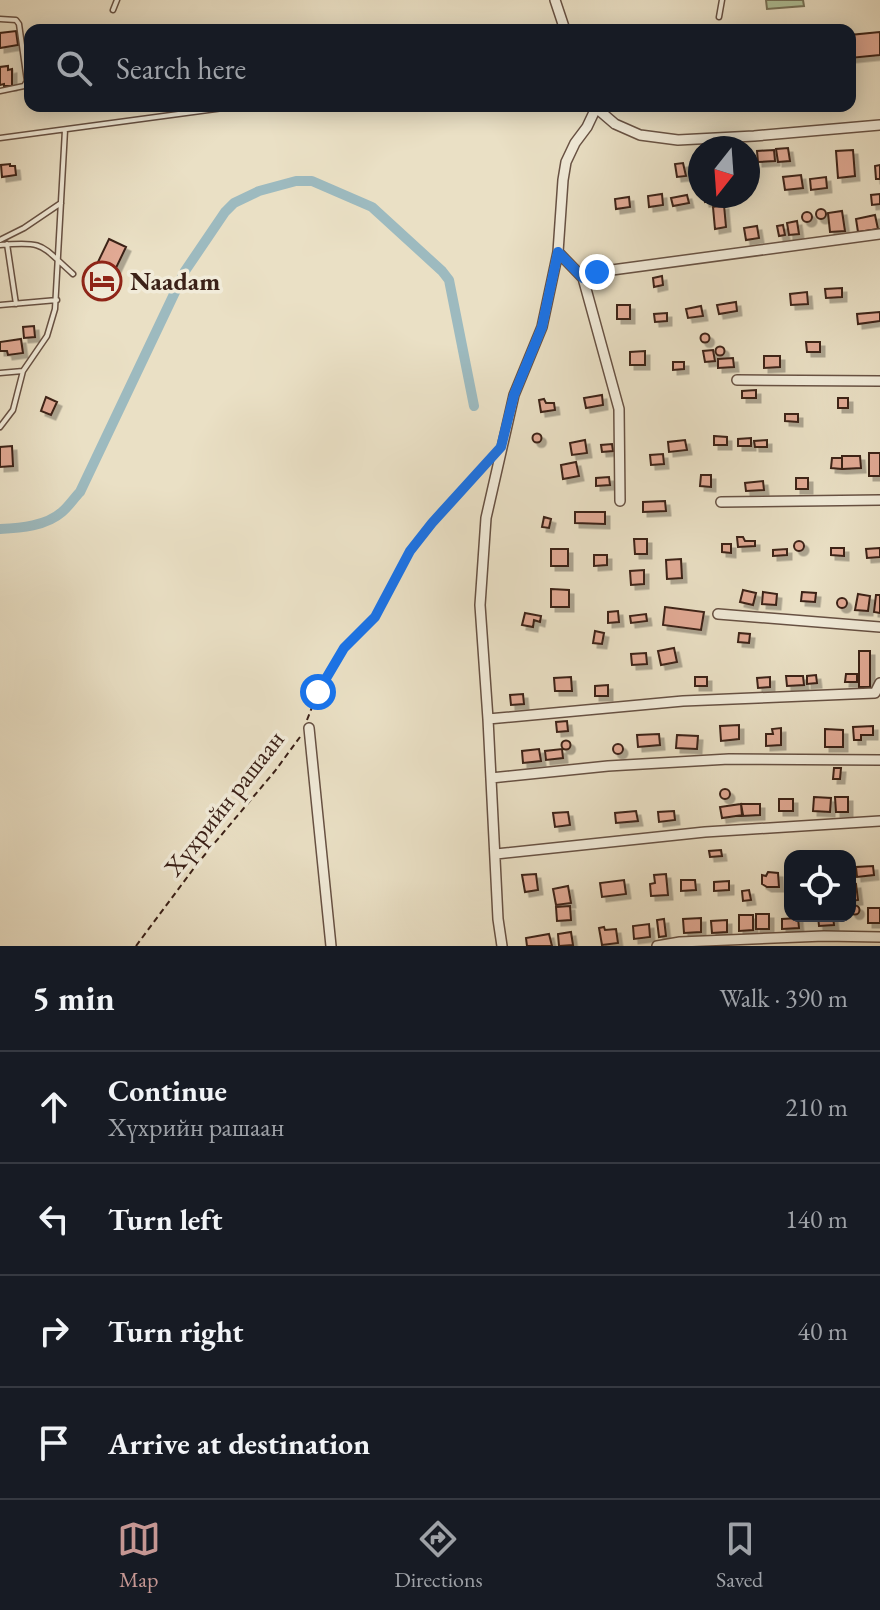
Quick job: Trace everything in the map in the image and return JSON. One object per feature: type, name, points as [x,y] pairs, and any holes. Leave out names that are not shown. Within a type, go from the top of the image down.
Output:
[{"type":"street","points":[[555,0],[563,24]]},
{"type":"street","points":[[502,946],[480,605],[486,518],[514,395],[542,327],[558,252],[566,162],[593,112]]},
{"type":"street","points":[[601,112],[615,124],[640,135],[678,140],[880,125]]},
{"type":"street","points":[[583,278],[597,272],[880,234]]},
{"type":"street","points":[[558,252],[583,278],[619,409],[620,501]]},
{"type":"street","points":[[737,380],[880,381]]},
{"type":"street","points":[[721,502],[880,500]]},
{"type":"street","points":[[718,614],[880,627]]},
{"type":"street","points":[[488,719],[683,701],[875,693],[880,683]]},
{"type":"street","points":[[308,724],[331,946]]},
{"type":"street","points":[[491,778],[608,766],[729,759],[880,760]]},
{"type":"street","points":[[496,854],[705,832],[880,821]]},
{"type":"street","points":[[657,946],[680,942],[824,936],[880,937]]},
{"type":"lane","points":[[113,10],[117,0]]},
{"type":"lane","points":[[719,17],[722,0]]},
{"type":"lane","points":[[0,19],[16,20],[19,24],[24,60]]},
{"type":"lane","points":[[0,91],[24,86]]},
{"type":"lane","points":[[0,138],[195,112]]},
{"type":"lane","points":[[0,427],[13,410],[23,371],[47,336],[57,300],[65,130]]},
{"type":"lane","points":[[0,242],[61,203]]},
{"type":"lane","points":[[0,242],[37,244],[48,249],[73,274]]},
{"type":"lane","points":[[7,244],[16,304]]},
{"type":"lane","points":[[0,305],[57,300]]},
{"type":"lane","points":[[0,373],[23,371]]},
{"type":"path","name":"Хүхрийн рашаан","points":[[308,724],[318,692],[344,648],[375,617],[410,551],[501,447]]},
{"type":"path","name":"Хүхрийн рашаан","points":[[136,946],[197,864],[301,736]]},
{"type":"green space","points":[[766,0],[803,0],[804,6],[767,9]]},
{"type":"building","points":[[16,31],[18,45],[0,48],[0,33]]},
{"type":"building","points":[[880,32],[880,55],[856,57],[856,34]]},
{"type":"building","points":[[8,66],[8,70],[12,69],[12,86],[0,85],[0,67]]},
{"type":"building","points":[[788,148],[790,161],[778,162],[776,149]]},
{"type":"building","points":[[774,150],[775,161],[760,162],[760,151]]},
{"type":"building","points":[[853,150],[855,176],[838,178],[836,151]]},
{"type":"building","points":[[683,163],[686,176],[677,177],[675,164]]},
{"type":"building","points":[[1,165],[15,166],[16,175],[2,177]]},
{"type":"building","points":[[880,165],[880,179],[876,179],[875,166]]},
{"type":"building","points":[[801,175],[803,188],[785,190],[783,177]]},
{"type":"building","points":[[826,177],[827,188],[811,190],[810,179]]},
{"type":"building","points":[[662,194],[663,205],[649,207],[648,196]]},
{"type":"building","points":[[880,194],[880,204],[872,205],[871,195]]},
{"type":"building","points":[[687,195],[688,203],[673,206],[671,198]]},
{"type":"building","points":[[629,197],[630,207],[616,209],[615,199]]},
{"type":"building","points":[[713,208],[724,208],[726,227],[715,229]]},
{"type":"building","points":[[821,209],[826,214],[821,219],[816,214]]},
{"type":"building","points":[[842,211],[845,231],[830,232],[828,213]]},
{"type":"building","points":[[807,212],[812,217],[807,222],[802,217]]},
{"type":"building","points":[[875,215],[878,229],[858,232],[856,219]]},
{"type":"building","points":[[797,221],[799,234],[789,235],[787,223]]},
{"type":"building","points":[[783,225],[785,235],[779,236],[777,226]]},
{"type":"building","points":[[757,226],[759,238],[746,240],[744,228]]},
{"type":"building","points":[[109,239],[126,247],[104,293],[87,285]]},
{"type":"building","points":[[662,276],[663,285],[654,287],[653,278]]},
{"type":"building","points":[[842,288],[842,297],[826,298],[825,289]]},
{"type":"building","points":[[807,292],[808,304],[791,305],[790,294]]},
{"type":"building","points":[[736,302],[737,311],[719,314],[717,305]]},
{"type":"building","points":[[617,305],[630,305],[630,319],[617,319]]},
{"type":"building","points":[[701,306],[703,316],[688,318],[686,309]]},
{"type":"building","points":[[880,312],[880,321],[858,324],[857,314]]},
{"type":"building","points":[[667,313],[667,321],[655,322],[654,314]]},
{"type":"building","points":[[34,326],[35,337],[24,338],[23,327]]},
{"type":"building","points":[[705,333],[710,338],[705,343],[700,338]]},
{"type":"building","points":[[21,339],[23,353],[8,355],[7,351],[0,351],[0,342]]},
{"type":"building","points":[[806,342],[820,342],[820,352],[807,352]]},
{"type":"building","points":[[720,347],[724,351],[720,355],[716,351]]},
{"type":"building","points":[[713,350],[715,361],[705,362],[703,351]]},
{"type":"building","points":[[645,351],[645,365],[630,365],[630,352]]},
{"type":"building","points":[[764,356],[780,356],[780,367],[764,368]]},
{"type":"building","points":[[733,358],[734,367],[718,368],[718,359]]},
{"type":"building","points":[[673,362],[684,362],[684,369],[673,370]]},
{"type":"building","points":[[756,390],[756,398],[742,398],[742,391]]},
{"type":"building","points":[[602,395],[603,405],[586,408],[584,398]]},
{"type":"building","points":[[46,397],[57,402],[51,415],[41,411]]},
{"type":"building","points":[[838,398],[848,398],[848,408],[838,408]]},
{"type":"building","points":[[544,399],[546,403],[554,403],[555,410],[541,412],[539,400]]},
{"type":"building","points":[[785,414],[798,414],[798,422],[785,421]]},
{"type":"building","points":[[537,434],[541,438],[537,442],[533,438]]},
{"type":"building","points":[[714,436],[727,437],[727,445],[714,445]]},
{"type":"building","points":[[751,438],[751,446],[738,446],[738,439]]},
{"type":"building","points":[[585,440],[587,453],[572,455],[570,443]]},
{"type":"building","points":[[685,440],[687,450],[669,452],[668,442]]},
{"type":"building","points":[[767,440],[767,447],[755,447],[754,441]]},
{"type":"building","points":[[612,444],[613,451],[602,452],[601,445]]},
{"type":"building","points":[[12,446],[13,466],[0,467],[0,447]]},
{"type":"building","points":[[869,453],[880,453],[880,476],[869,476]]},
{"type":"building","points":[[663,454],[664,464],[651,465],[650,455]]},
{"type":"building","points":[[842,456],[860,456],[861,468],[842,469]]},
{"type":"building","points":[[832,458],[842,458],[842,469],[831,468]]},
{"type":"building","points":[[576,462],[579,476],[563,479],[561,465]]},
{"type":"building","points":[[701,475],[711,475],[711,487],[700,486]]},
{"type":"building","points":[[609,477],[610,485],[596,486],[596,478]]},
{"type":"building","points":[[796,478],[808,478],[808,489],[796,489]]},
{"type":"building","points":[[763,481],[764,490],[746,491],[745,483]]},
{"type":"building","points":[[665,501],[666,511],[643,512],[643,502]]},
{"type":"building","points":[[575,512],[605,512],[605,524],[575,523]]},
{"type":"building","points":[[544,517],[551,519],[549,528],[542,527]]},
{"type":"building","points":[[737,537],[755,541],[755,546],[738,547]]},
{"type":"building","points":[[634,539],[647,539],[647,554],[635,554]]},
{"type":"building","points":[[799,541],[804,546],[799,551],[794,546]]},
{"type":"building","points":[[722,544],[731,544],[731,553],[722,552]]},
{"type":"building","points":[[831,548],[844,548],[844,556],[831,555]]},
{"type":"building","points":[[880,548],[880,557],[867,558],[866,549]]},
{"type":"building","points":[[551,549],[568,549],[568,566],[551,566]]},
{"type":"building","points":[[787,549],[787,555],[773,556],[773,550]]},
{"type":"building","points":[[594,555],[607,555],[607,565],[594,566]]},
{"type":"building","points":[[681,559],[682,578],[667,579],[666,560]]},
{"type":"building","points":[[644,570],[644,584],[631,585],[630,571]]},
{"type":"building","points":[[551,589],[569,590],[569,607],[551,607]]},
{"type":"building","points":[[743,590],[756,593],[753,605],[740,602]]},
{"type":"building","points":[[763,592],[777,594],[776,605],[762,604]]},
{"type":"building","points":[[802,592],[816,593],[815,602],[801,601]]},
{"type":"building","points":[[858,594],[870,596],[868,611],[855,610]]},
{"type":"building","points":[[876,595],[880,595],[880,613],[874,612]]},
{"type":"building","points":[[842,598],[847,603],[842,608],[837,603]]},
{"type":"building","points":[[665,607],[704,612],[701,630],[663,625]]},
{"type":"building","points":[[618,611],[619,622],[608,623],[608,612]]},
{"type":"building","points":[[525,613],[541,616],[540,622],[534,620],[533,627],[522,625]]},
{"type":"building","points":[[646,614],[647,621],[631,623],[630,616]]},
{"type":"building","points":[[595,631],[604,633],[602,644],[593,643]]},
{"type":"building","points":[[739,633],[750,634],[749,643],[738,642]]},
{"type":"building","points":[[674,648],[677,662],[661,665],[658,651]]},
{"type":"building","points":[[859,651],[870,651],[870,687],[859,687]]},
{"type":"building","points":[[646,653],[647,664],[632,665],[631,654]]},
{"type":"building","points":[[846,674],[857,674],[857,682],[845,682]]},
{"type":"building","points":[[816,675],[817,683],[807,684],[807,676]]},
{"type":"building","points":[[786,676],[803,676],[804,685],[787,686]]},
{"type":"building","points":[[571,677],[572,691],[555,691],[554,678]]},
{"type":"building","points":[[695,677],[707,677],[707,686],[695,686]]},
{"type":"building","points":[[770,677],[770,687],[758,688],[757,678]]},
{"type":"building","points":[[608,685],[608,696],[595,696],[595,686]]},
{"type":"building","points":[[523,694],[524,704],[511,705],[510,695]]},
{"type":"building","points":[[567,721],[568,731],[557,732],[556,722]]},
{"type":"building","points":[[739,725],[739,739],[721,741],[720,726]]},
{"type":"building","points":[[873,726],[873,735],[861,735],[861,740],[854,740],[853,727]]},
{"type":"building","points":[[781,728],[781,745],[766,746],[766,734],[773,734],[772,729]]},
{"type":"building","points":[[825,729],[843,730],[843,747],[825,747]]},
{"type":"building","points":[[659,734],[660,745],[638,747],[637,735]]},
{"type":"building","points":[[677,735],[698,736],[697,749],[676,748]]},
{"type":"building","points":[[566,741],[570,745],[566,749],[562,745]]},
{"type":"building","points":[[618,744],[623,749],[618,754],[613,749]]},
{"type":"building","points":[[539,749],[541,761],[523,763],[522,751]]},
{"type":"building","points":[[562,749],[563,758],[546,760],[545,751]]},
{"type":"building","points":[[834,768],[841,768],[840,779],[833,779]]},
{"type":"building","points":[[725,789],[730,794],[725,799],[720,794]]},
{"type":"building","points":[[814,797],[831,798],[830,812],[813,811]]},
{"type":"building","points":[[835,797],[848,797],[848,812],[836,812]]},
{"type":"building","points":[[779,799],[793,799],[793,811],[779,811]]},
{"type":"building","points":[[741,804],[760,804],[760,815],[742,816]]},
{"type":"building","points":[[741,804],[743,815],[722,818],[720,807]]},
{"type":"building","points":[[636,811],[638,821],[616,823],[615,813]]},
{"type":"building","points":[[674,811],[675,820],[659,822],[658,812]]},
{"type":"building","points":[[568,812],[570,825],[555,827],[553,813]]},
{"type":"building","points":[[721,850],[722,856],[710,857],[709,851]]},
{"type":"building","points":[[873,866],[874,875],[857,877],[856,867]]},
{"type":"building","points":[[768,872],[778,873],[779,887],[762,884],[762,875],[766,876]]},
{"type":"building","points":[[536,874],[538,890],[525,892],[522,875]]},
{"type":"building","points":[[666,874],[668,895],[651,896],[650,884],[655,883],[654,875]]},
{"type":"building","points":[[624,880],[626,894],[602,897],[600,883]]},
{"type":"building","points":[[681,880],[695,880],[696,890],[681,891]]},
{"type":"building","points":[[729,881],[729,890],[714,891],[714,882]]},
{"type":"building","points":[[568,886],[571,903],[556,905],[553,889]]},
{"type":"building","points":[[749,890],[751,900],[743,901],[742,891]]},
{"type":"building","points":[[570,906],[571,920],[557,921],[556,907]]},
{"type":"building","points":[[868,908],[880,908],[880,923],[868,923]]},
{"type":"building","points":[[756,914],[769,914],[769,929],[756,929]]},
{"type":"building","points":[[739,915],[753,915],[753,930],[739,931]]},
{"type":"building","points":[[701,918],[701,932],[684,933],[683,919]]},
{"type":"building","points":[[664,919],[666,936],[659,937],[657,920]]},
{"type":"building","points":[[782,919],[784,922],[798,922],[799,928],[782,929]]},
{"type":"building","points":[[727,920],[727,932],[712,933],[711,921]]},
{"type":"building","points":[[819,922],[834,922],[834,925],[819,926]]},
{"type":"building","points":[[649,924],[650,937],[634,939],[633,926]]},
{"type":"building","points":[[604,927],[605,930],[616,929],[618,943],[602,945],[599,928]]},
{"type":"building","points":[[571,932],[573,945],[559,946],[558,934]]},
{"type":"building","points":[[549,934],[552,946],[527,946],[526,938]]},
{"type":"waterway","points":[[0,529],[25,527],[56,517],[80,492],[185,271],[225,212],[234,203],[259,191],[296,181],[312,181],[372,207],[442,271],[449,280],[474,406]]},
{"type":"place","name":"Naadam","points":[[102,281]]},
{"type":"route","points":[[318,692],[344,648],[375,617],[410,551],[501,447],[514,395],[542,327],[558,252],[583,278],[597,272]]}]
